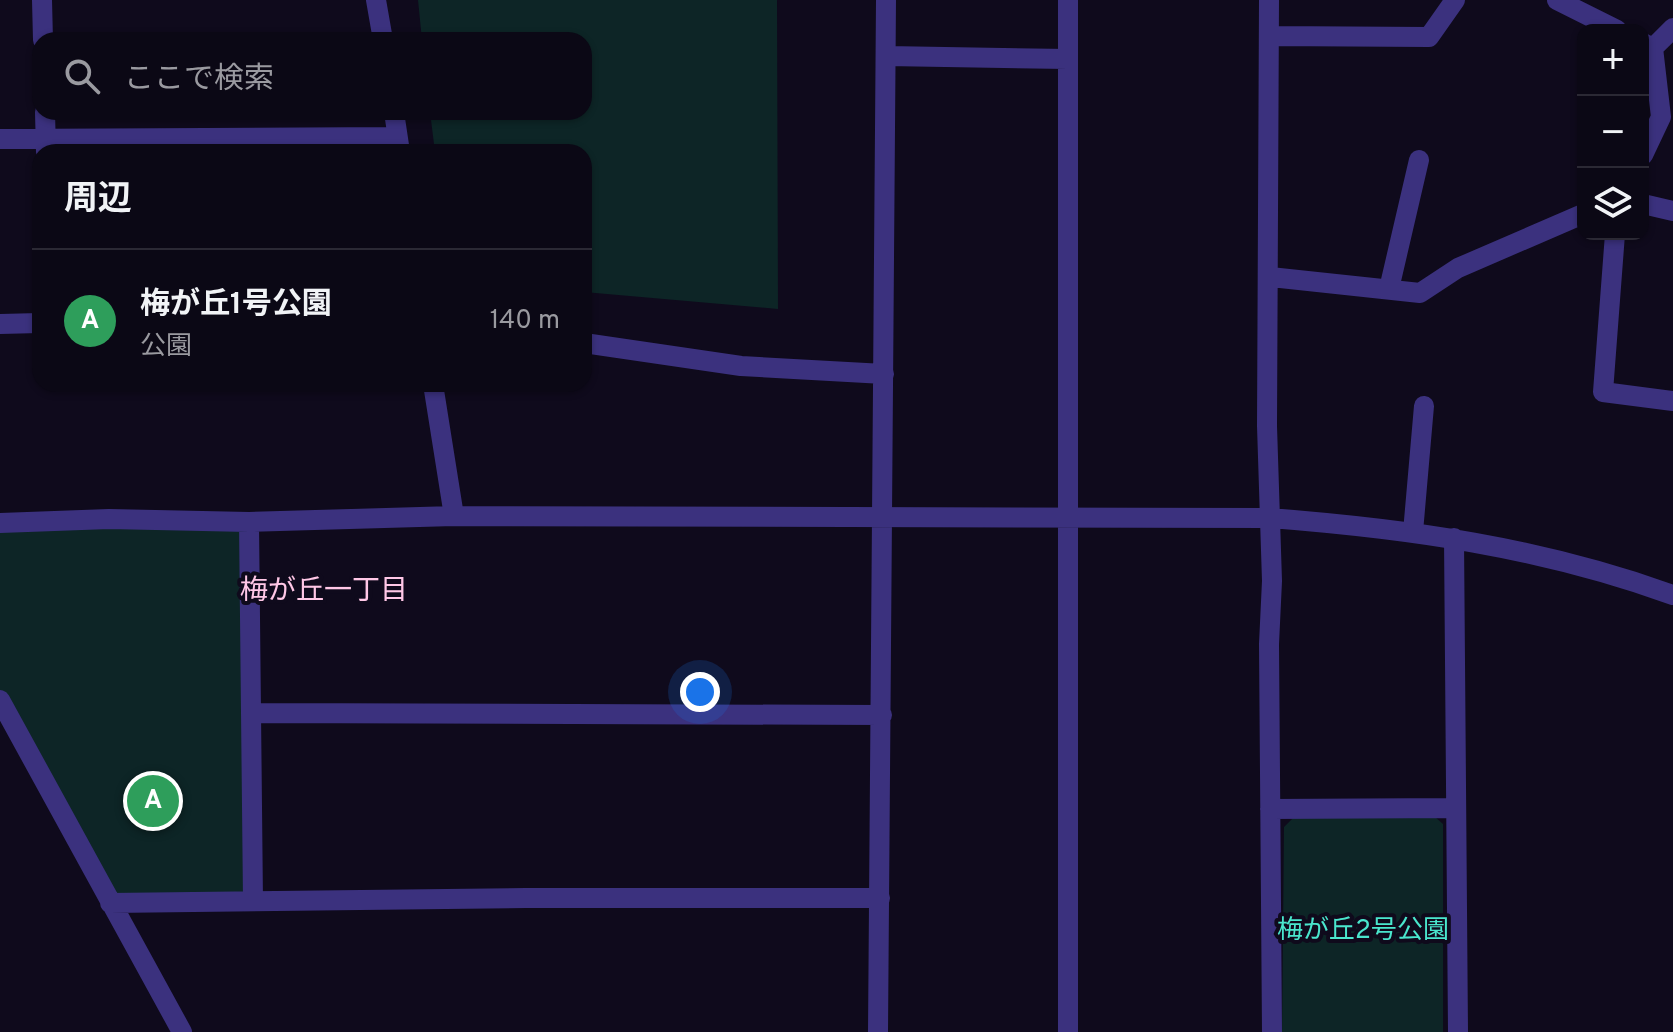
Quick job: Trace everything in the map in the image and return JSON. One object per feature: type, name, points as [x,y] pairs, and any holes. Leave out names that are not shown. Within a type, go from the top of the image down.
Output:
[{"type":"street","points":[[42,0],[43,32]]},
{"type":"street","points":[[376,0],[382,32]]},
{"type":"street","points":[[878,1032],[886,0]]},
{"type":"street","points":[[1068,0],[1068,1032]]},
{"type":"street","points":[[1269,0],[1272,1032]]},
{"type":"street","points":[[1269,36],[1429,37],[1455,0]]},
{"type":"street","points":[[1557,0],[1605,24]]},
{"type":"street","points":[[1649,45],[1673,28]]},
{"type":"street","points":[[1649,51],[1661,117],[1649,142]]},
{"type":"street","points":[[887,56],[1068,59]]},
{"type":"street","points":[[45,120],[46,144]]},
{"type":"street","points":[[395,120],[398,144]]},
{"type":"street","points":[[0,139],[33,144]]},
{"type":"street","points":[[1389,289],[1419,160]]},
{"type":"street","points":[[1649,205],[1673,211]]},
{"type":"street","points":[[1270,277],[1420,293],[1458,268],[1577,217]]},
{"type":"street","points":[[1615,240],[1603,392],[1673,401]]},
{"type":"street","points":[[0,324],[32,323]]},
{"type":"street","points":[[592,344],[741,366],[884,374]]},
{"type":"street","points":[[434,392],[454,516]]},
{"type":"street","points":[[1413,532],[1424,406]]},
{"type":"street","points":[[0,523],[109,519],[249,522],[454,516],[1269,518],[1454,538],[1539,555],[1673,595]]},
{"type":"street","points":[[249,522],[253,901]]},
{"type":"street","points":[[1454,538],[1458,1032]]},
{"type":"street","points":[[0,700],[182,1032]]},
{"type":"street","points":[[251,713],[882,715]]},
{"type":"street","points":[[1270,809],[1455,808]]},
{"type":"street","points":[[110,903],[880,898]]},
{"type":"green space","points":[[418,0],[777,0],[778,309],[592,293],[592,144],[434,144],[431,120],[592,120],[592,32],[421,32]]},
{"type":"green space","points":[[249,522],[253,901],[110,903],[0,700],[0,523]]},
{"type":"green space","name":"梅が丘2号公園","points":[[1434,816],[1443,824],[1443,1032],[1282,1032],[1284,827],[1293,818]]},
{"type":"place","name":"梅が丘1号公園","points":[[153,801]]},
{"type":"district","name":"梅が丘一丁目","points":[[324,589]]}]
